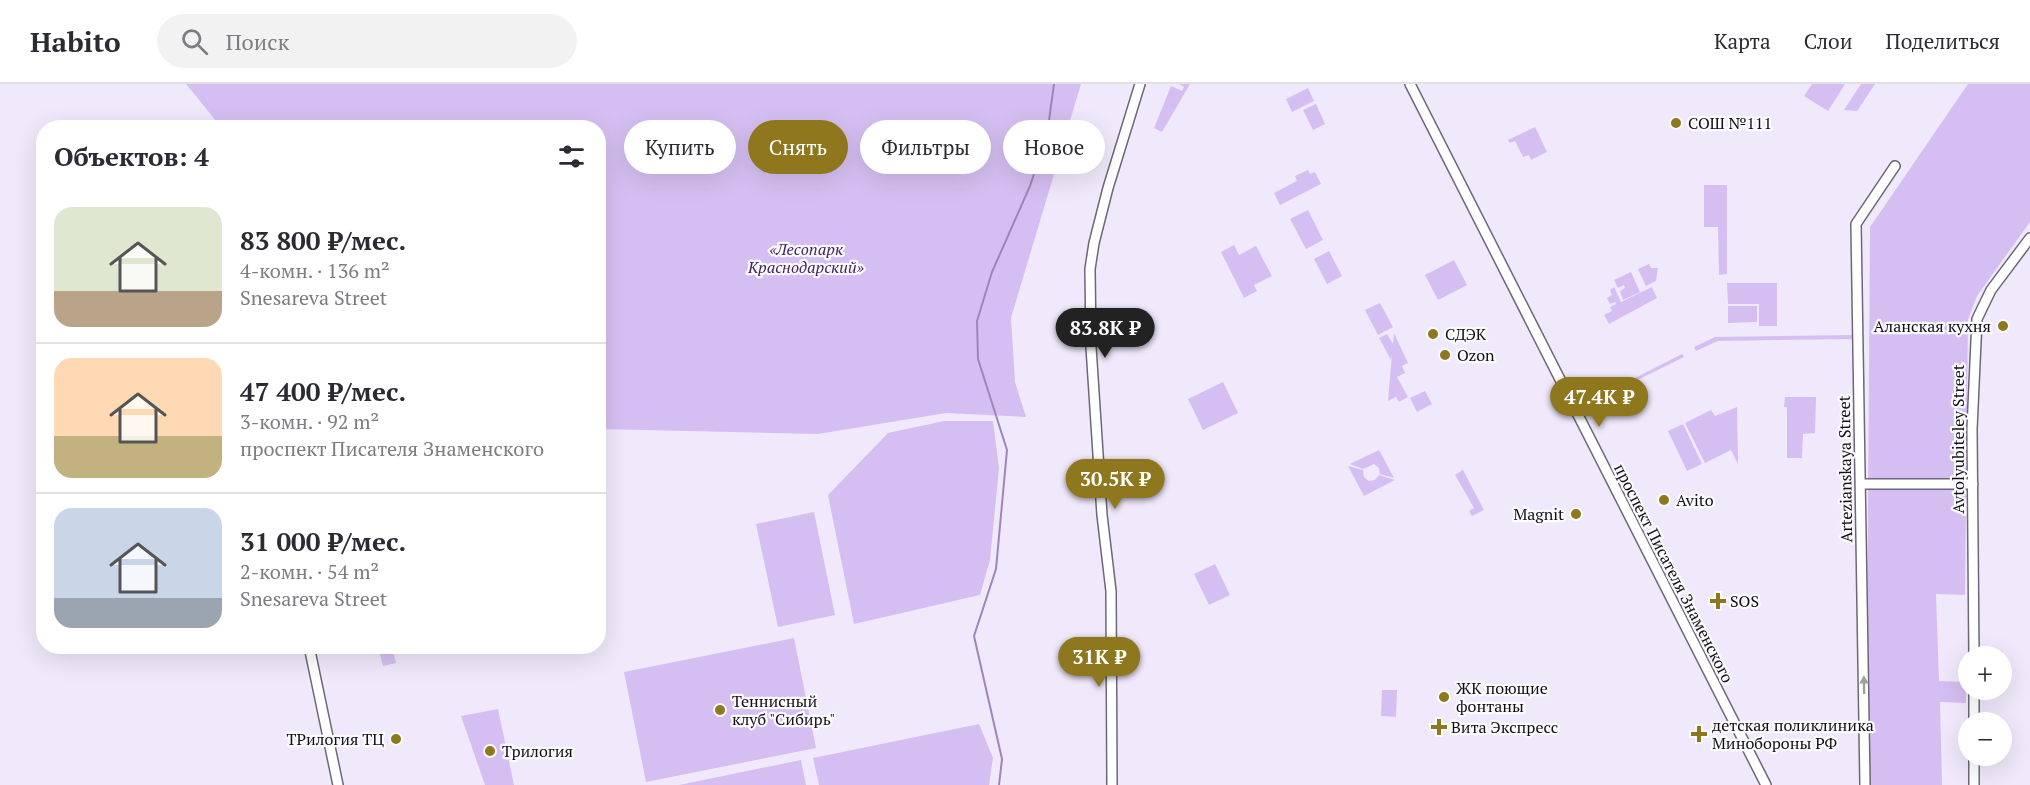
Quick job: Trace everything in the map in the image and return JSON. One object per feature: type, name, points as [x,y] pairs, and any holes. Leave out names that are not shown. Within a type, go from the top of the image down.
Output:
[{"type":"street","points":[[1112,785],[1111,591],[1102,515],[1091,347],[1090,286],[1096,232],[1140,84]]},
{"type":"street","name":"проспект Писателя Знаменского","points":[[1410,84],[1766,785]]},
{"type":"street","name":"Artezianskaya Street","points":[[1864,785],[1856,224],[1895,166]]},
{"type":"street","name":"Avtolyubiteley Street","points":[[1974,646],[1972,483],[1974,351],[1977,319],[1991,290],[2030,238]]},
{"type":"street","points":[[1861,484],[1972,483]]},
{"type":"street","points":[[311,654],[338,785]]},
{"type":"street","points":[[1974,766],[1974,785]]},
{"type":"green space","name":"«Лесопарк Краснодарский»","points":[[186,84],[1081,84],[1070,120],[1003,120],[1003,174],[1054,174],[1011,318],[1015,382],[1026,417],[946,413],[818,434],[606,429],[606,120],[215,120]]},
{"type":"green space","points":[[1179,84],[1190,84],[1162,132],[1154,128],[1171,86],[1182,91],[1184,87]]},
{"type":"green space","points":[[1812,84],[1845,84],[1828,111],[1804,96]]},
{"type":"green space","points":[[1861,84],[1875,84],[1857,111],[1844,110]]},
{"type":"green space","points":[[1968,84],[2030,84],[2030,222],[1977,296],[1968,320],[1965,595],[1936,594],[1939,681],[1958,682],[1958,700],[1966,700],[1966,703],[1940,702],[1942,785],[1866,785],[1870,227]]},
{"type":"green space","points":[[1308,88],[1314,101],[1292,112],[1286,99]]},
{"type":"green space","points":[[1316,104],[1325,124],[1313,130],[1303,110]]},
{"type":"green space","points":[[1535,127],[1547,152],[1531,160],[1529,155],[1523,157],[1515,141],[1510,143],[1508,140]]},
{"type":"green space","points":[[1308,170],[1310,174],[1315,172],[1321,184],[1280,205],[1274,193],[1297,181],[1295,176]]},
{"type":"green space","points":[[1704,185],[1727,185],[1727,274],[1719,275],[1718,227],[1704,227]]},
{"type":"green space","points":[[1308,210],[1323,240],[1306,249],[1290,219]]},
{"type":"green space","points":[[1234,245],[1239,255],[1256,246],[1272,276],[1254,285],[1257,291],[1244,298],[1221,252]]},
{"type":"green space","points":[[1329,251],[1342,276],[1327,284],[1314,259]]},
{"type":"green space","points":[[1454,260],[1467,285],[1438,300],[1425,275]]},
{"type":"green space","points":[[1649,264],[1651,268],[1658,268],[1656,281],[1646,286],[1638,269]]},
{"type":"green space","points":[[1631,272],[1640,292],[1623,300],[1620,291],[1625,288],[1624,285],[1618,288],[1614,280]]},
{"type":"green space","points":[[1727,283],[1777,283],[1777,326],[1759,326],[1759,304],[1728,304]]},
{"type":"green space","points":[[1614,287],[1621,302],[1652,287],[1657,298],[1609,324],[1604,315],[1612,311],[1610,307],[1616,304],[1615,302],[1610,304],[1607,298],[1612,295],[1610,290]]},
{"type":"green space","points":[[1380,303],[1393,327],[1378,335],[1365,310]]},
{"type":"green space","points":[[1728,306],[1757,306],[1757,322],[1728,323]]},
{"type":"green space","points":[[1394,333],[1408,363],[1402,366],[1405,373],[1397,377],[1408,397],[1399,402],[1396,397],[1388,401],[1392,354],[1391,360],[1379,338],[1387,334],[1393,344]]},
{"type":"green space","points":[[1854,335],[1854,339],[1718,341],[1696,351],[1694,347],[1715,337]]},
{"type":"green space","points":[[1682,354],[1684,357],[1599,399],[1598,397]]},
{"type":"green space","points":[[1223,382],[1238,413],[1203,430],[1188,399]]},
{"type":"green space","points":[[1425,391],[1432,404],[1417,412],[1410,398]]},
{"type":"green space","points":[[1785,397],[1816,397],[1815,433],[1803,434],[1802,458],[1787,458]]},
{"type":"green space","points":[[1737,407],[1738,464],[1731,450],[1705,463],[1685,423],[1711,410],[1715,416]]},
{"type":"green space","points":[[944,421],[993,421],[999,468],[990,560],[980,595],[854,624],[828,495],[888,433]]},
{"type":"green space","points":[[1683,424],[1702,464],[1687,471],[1668,431]]},
{"type":"green space","points":[[1379,450],[1394,478],[1380,474],[1379,468],[1374,464],[1363,469],[1350,464]]},
{"type":"green space","points":[[1348,466],[1363,470],[1364,477],[1369,481],[1375,480],[1379,475],[1395,480],[1364,496]]},
{"type":"green space","points":[[1463,470],[1484,510],[1472,516],[1469,511],[1474,508],[1455,475]]},
{"type":"green space","points":[[814,512],[835,615],[778,627],[756,524]]},
{"type":"green space","points":[[1215,564],[1230,595],[1209,605],[1194,574]]},
{"type":"green space","name":"Теннисный клуб \"Сибирь\"","points":[[794,638],[816,748],[646,782],[624,672]]},
{"type":"green space","points":[[380,654],[394,654],[396,663],[383,666]]},
{"type":"green space","points":[[1382,690],[1397,690],[1396,717],[1381,716]]},
{"type":"green space","name":"Трилогия","points":[[498,709],[514,785],[485,785],[461,716]]},
{"type":"green space","points":[[979,724],[993,758],[989,785],[819,785],[813,758]]},
{"type":"green space","points":[[801,760],[806,785],[679,785]]},
{"type":"waterway","points":[[999,785],[1002,759],[974,636],[996,569],[1007,450],[978,359],[977,321],[992,272],[1030,186],[1047,135],[1054,84]]},
{"type":"place","name":"СОШ №111","points":[[1676,123]]},
{"type":"place","name":"Аланская кухня","points":[[2003,326]]},
{"type":"place","name":"СДЭК","points":[[1433,334]]},
{"type":"place","name":"Ozon","points":[[1445,355]]},
{"type":"place","name":"Avito","points":[[1664,500]]},
{"type":"place","name":"Magnit","points":[[1576,514]]},
{"type":"place","name":"SOS","points":[[1718,601]]},
{"type":"place","name":"ЖК поющие фонтаны","points":[[1444,697]]},
{"type":"place","name":"Теннисный клуб \"Сибирь\"","points":[[720,710]]},
{"type":"place","name":"Вита Экспресс","points":[[1439,727]]},
{"type":"place","name":"детская поликлиника Минобороны РФ","points":[[1699,734]]},
{"type":"place","name":"ТРилогия ТЦ","points":[[396,739]]},
{"type":"place","name":"Трилогия","points":[[490,751]]}]
